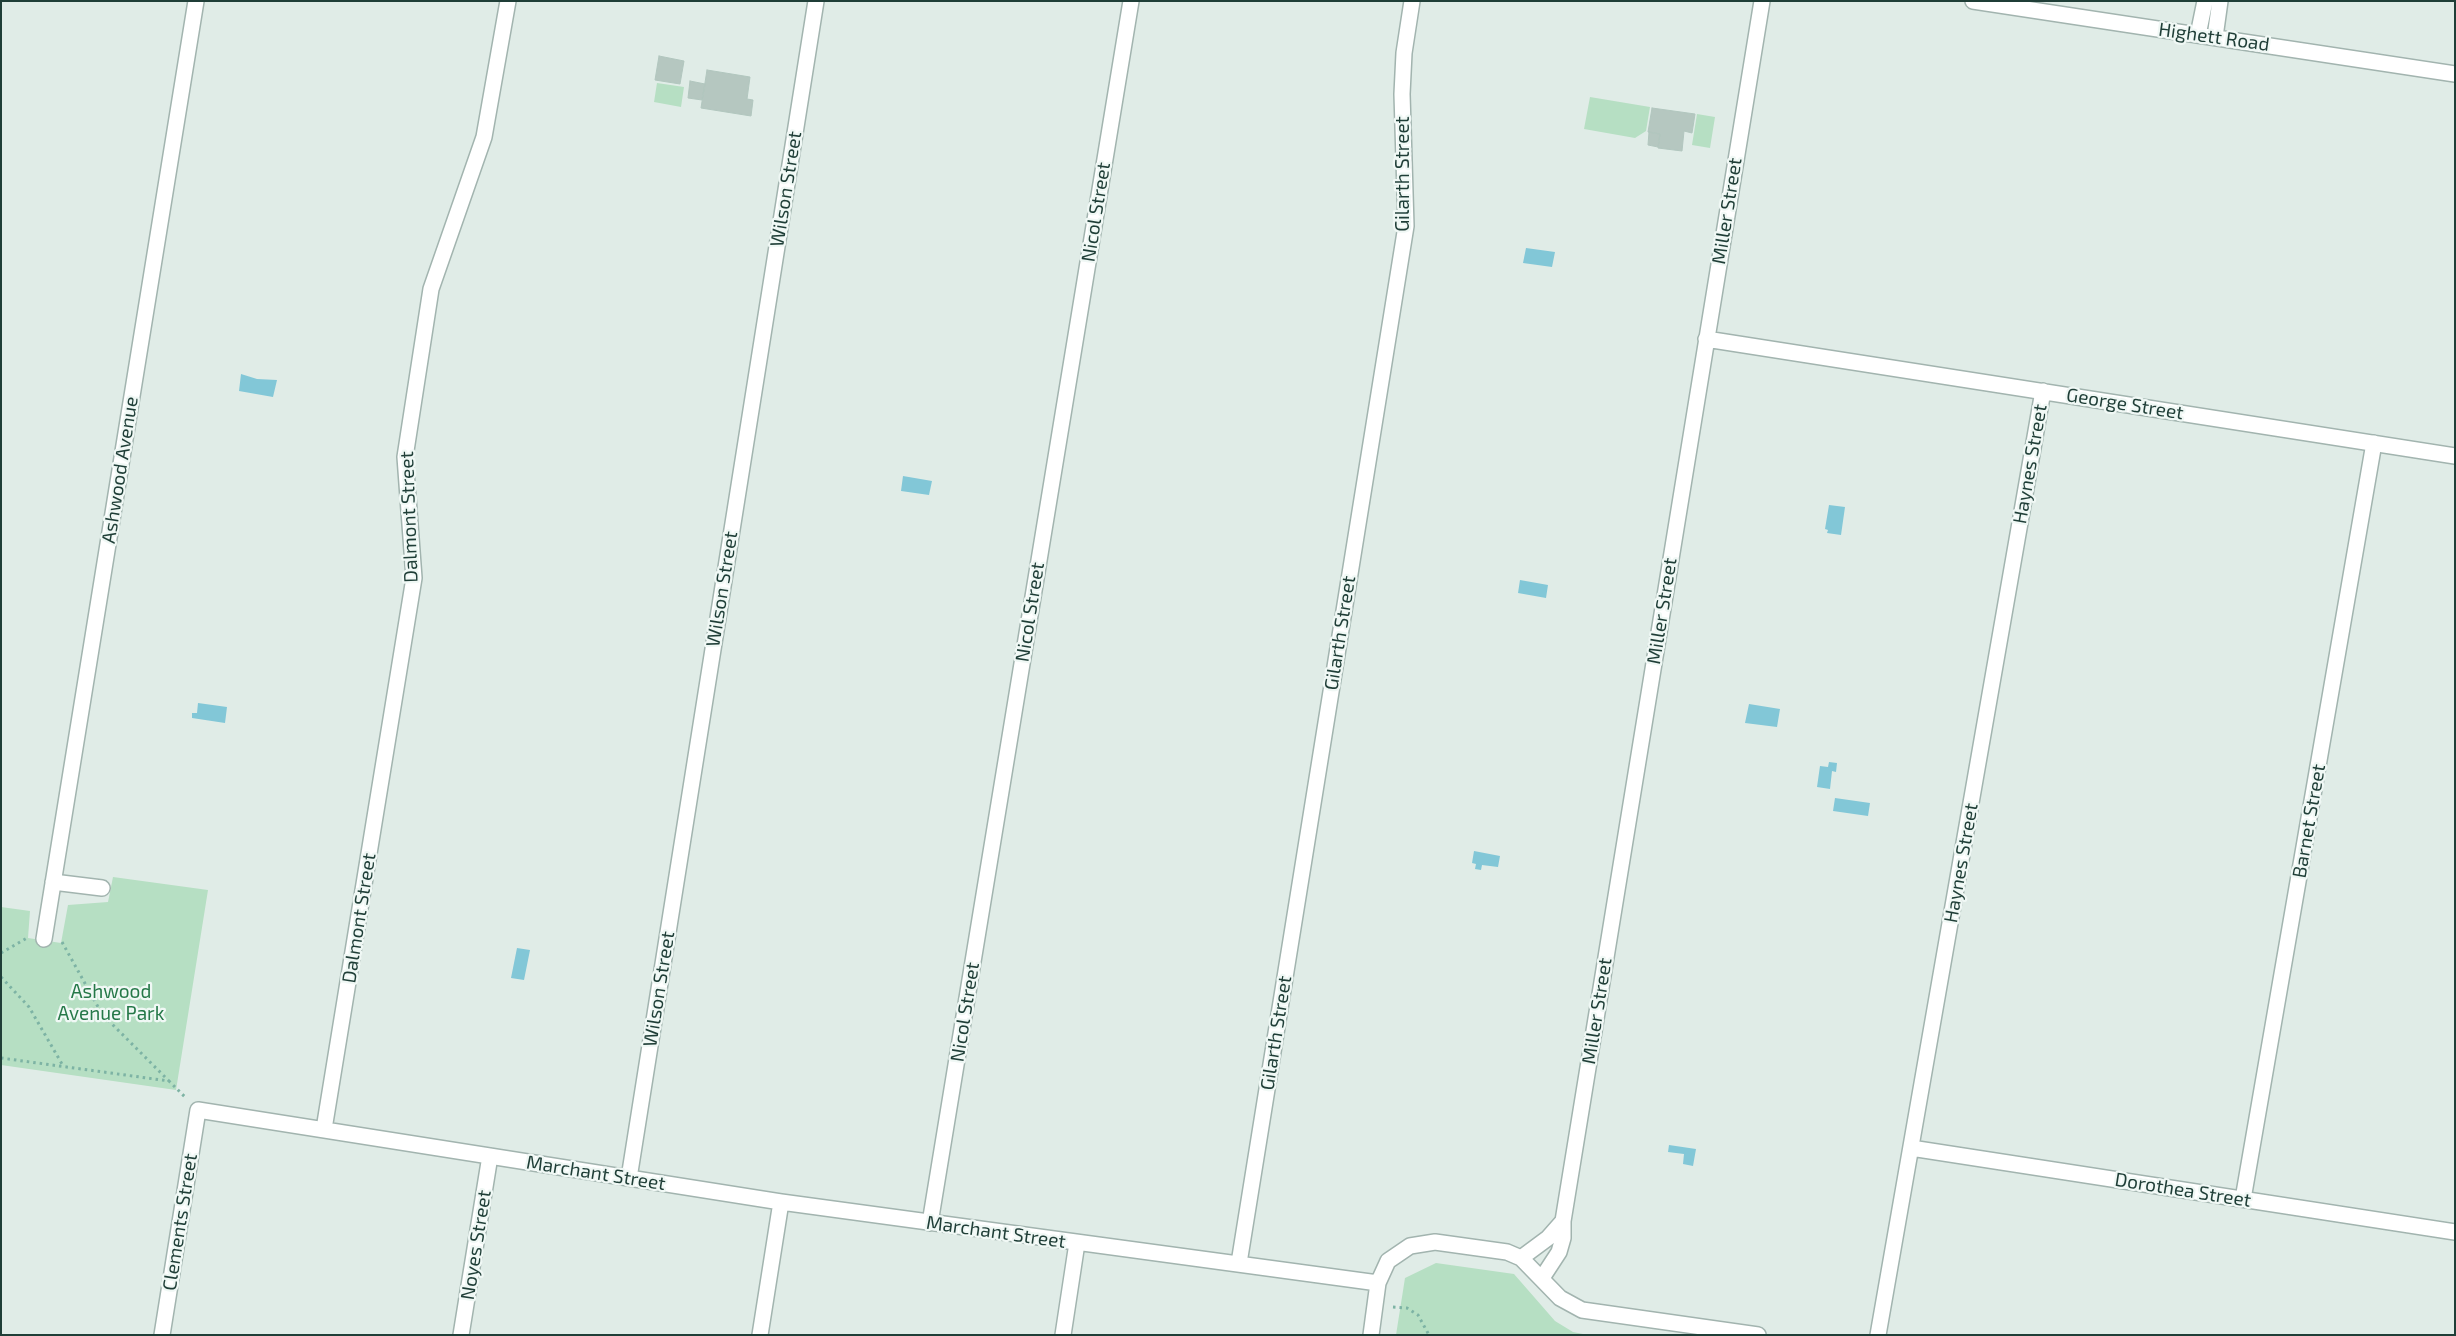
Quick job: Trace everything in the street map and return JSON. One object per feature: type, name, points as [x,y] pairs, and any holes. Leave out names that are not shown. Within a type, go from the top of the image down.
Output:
[{"type":"street","name":"Ashwood Avenue","points":[[44,938],[196,1]]},
{"type":"street","name":"Dalmont Street","points":[[324,1129],[414,578],[405,458],[431,289],[484,137],[508,1]]},
{"type":"street","name":"Wilson Street","points":[[629,1178],[816,1]]},
{"type":"street","name":"Nicol Street","points":[[930,1223],[1131,1]]},
{"type":"street","name":"Gilarth Street","points":[[1239,1263],[1406,226],[1402,94],[1404,53],[1412,1]]},
{"type":"street","name":"Miller Street","points":[[1542,1278],[1559,1252],[1563,1238],[1564,1220],[1762,1]]},
{"type":"street","name":"Highett Road","points":[[1973,1],[2022,5],[2198,35],[2455,74]]},
{"type":"street","points":[[2198,35],[2205,1]]},
{"type":"street","points":[[2215,37],[2220,1]]},
{"type":"street","name":"George Street","points":[[1706,339],[2455,456]]},
{"type":"street","name":"Haynes Street","points":[[1878,1335],[2043,391]]},
{"type":"street","name":"Barnet Street","points":[[2243,1199],[2374,443]]},
{"type":"street","points":[[53,882],[102,888]]},
{"type":"street","name":"Marchant Street","points":[[198,1110],[781,1202],[1378,1283]]},
{"type":"street","name":"Clements Street","points":[[162,1335],[198,1110]]},
{"type":"street","name":"Dorothea Street","points":[[1911,1148],[2455,1232]]},
{"type":"street","name":"Noyes Street","points":[[461,1335],[490,1156]]},
{"type":"street","points":[[760,1335],[781,1202]]},
{"type":"street","points":[[1521,1258],[1548,1238],[1564,1220]]},
{"type":"street","points":[[1371,1335],[1378,1283],[1383,1270],[1395,1255],[1410,1246],[1435,1242],[1507,1252],[1521,1258],[1560,1298],[1582,1310],[1731,1333],[1758,1335]]},
{"type":"street","points":[[1063,1335],[1077,1243]]},
{"type":"path","points":[[1,952],[30,937],[62,941],[102,1014],[198,1110]]},
{"type":"path","points":[[1,977],[29,1007],[62,1065]]},
{"type":"path","points":[[1,1058],[169,1081]]},
{"type":"path","points":[[1375,1306],[1412,1310],[1418,1315],[1429,1335]]},
{"type":"green space","points":[[657,83],[684,87],[681,107],[654,102]]},
{"type":"green space","points":[[1590,97],[1650,107],[1646,131],[1635,138],[1584,129]]},
{"type":"green space","points":[[1697,114],[1715,117],[1710,148],[1692,145]]},
{"type":"green space","name":"Ashwood Avenue Park","points":[[113,877],[208,890],[176,1090],[1,1065],[1,907],[30,911],[28,938],[61,943],[68,905],[108,902]]},
{"type":"green space","points":[[1436,1263],[1514,1274],[1555,1321],[1573,1332],[1588,1335],[1396,1335],[1405,1278]]},
{"type":"water","points":[[1526,248],[1555,252],[1552,267],[1523,263]]},
{"type":"water","points":[[241,374],[257,379],[277,380],[273,397],[239,391]]},
{"type":"water","points":[[903,476],[932,481],[929,495],[901,491]]},
{"type":"water","points":[[1829,505],[1845,507],[1841,535],[1827,533],[1828,530],[1825,529]]},
{"type":"water","points":[[1520,580],[1548,585],[1546,598],[1518,593]]},
{"type":"water","points":[[198,703],[227,707],[225,723],[192,718],[192,713],[197,713]]},
{"type":"water","points":[[1749,704],[1780,709],[1777,727],[1745,723]]},
{"type":"water","points":[[1829,762],[1837,763],[1836,772],[1832,771],[1830,789],[1817,787],[1820,766],[1828,767]]},
{"type":"water","points":[[1835,798],[1870,803],[1868,816],[1833,811]]},
{"type":"water","points":[[1474,851],[1500,856],[1498,867],[1482,865],[1481,870],[1475,869],[1476,864],[1472,863]]},
{"type":"water","points":[[517,948],[530,950],[524,980],[511,978]]},
{"type":"water","points":[[1669,1145],[1696,1149],[1693,1166],[1683,1164],[1684,1154],[1668,1152]]},
{"type":"building","points":[[659,56],[684,61],[680,84],[655,80]]},
{"type":"building","points":[[707,70],[750,77],[747,99],[753,100],[751,116],[701,108]]},
{"type":"building","points":[[690,81],[705,84],[702,100],[688,98]]},
{"type":"building","points":[[1652,108],[1695,114],[1692,133],[1684,131],[1682,151],[1658,148],[1660,134],[1648,132]]},
{"type":"building","points":[[1649,132],[1660,134],[1658,147],[1648,145]]}]
